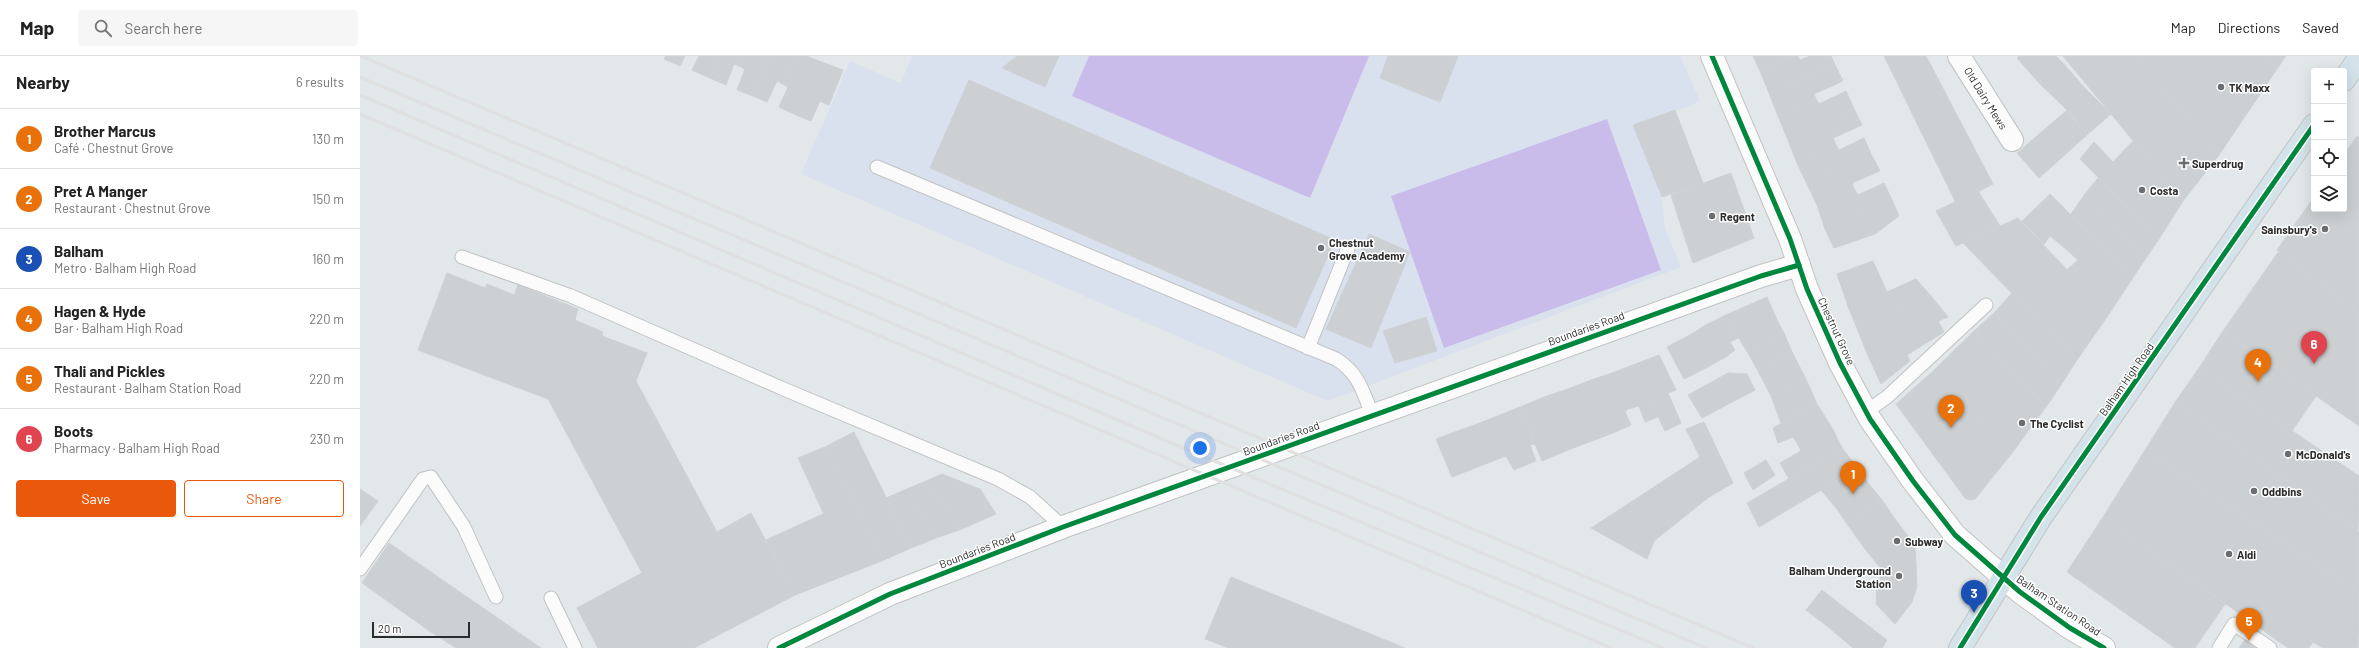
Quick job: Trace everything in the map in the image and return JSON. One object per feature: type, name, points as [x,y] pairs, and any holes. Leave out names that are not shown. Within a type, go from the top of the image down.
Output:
[{"type":"highway","points":[[2347,76],[2359,58]]},
{"type":"highway","name":"Balham High Road","points":[[1960,648],[2040,517],[2311,128]]},
{"type":"street","name":"Chestnut Grove","points":[[1712,56],[1790,239],[1799,265],[1840,363],[1866,412],[1913,481],[1945,524],[2002,579]]},
{"type":"street","name":"Old Dairy Mews","points":[[1959,56],[2012,140]]},
{"type":"street","name":"Boundaries Road","points":[[778,648],[890,594],[1063,527],[1761,276],[1799,265]]},
{"type":"street","name":"Balham Station Road","points":[[2002,579],[2064,623],[2104,648]]},
{"type":"lane","points":[[877,167],[1336,359],[1350,367],[1357,378],[1373,416]]},
{"type":"lane","points":[[1308,348],[1348,248]]},
{"type":"lane","points":[[462,256],[571,296],[786,390],[998,479],[1030,497],[1063,527]]},
{"type":"lane","points":[[1866,412],[1887,397],[1986,305]]},
{"type":"lane","points":[[360,569],[423,479],[431,477],[464,527],[496,596]]},
{"type":"lane","points":[[551,598],[575,648]]},
{"type":"lane","points":[[2219,648],[2234,624],[2270,648]]},
{"type":"shaded area","name":"Chestnut Grove Academy","points":[[912,56],[1680,56],[1700,101],[1640,126],[1659,174],[1665,228],[1681,267],[1328,401],[801,174],[850,61],[901,83]]},
{"type":"shaded area","points":[[1089,56],[1369,56],[1310,198],[1072,96]]},
{"type":"shaded area","points":[[1607,119],[1661,270],[1444,348],[1391,196]]},
{"type":"building","points":[[666,56],[685,56],[680,66],[664,59]]},
{"type":"building","points":[[699,56],[718,56],[710,78],[692,70]]},
{"type":"building","points":[[718,56],[745,56],[741,67],[734,64],[726,85],[710,78]]},
{"type":"building","points":[[745,56],[770,56],[753,96],[737,90],[745,69],[741,67]]},
{"type":"building","points":[[770,56],[795,56],[783,84],[777,81],[767,102],[753,96]]},
{"type":"building","points":[[795,56],[807,56],[819,61],[796,115],[779,107],[788,87],[783,84]]},
{"type":"building","points":[[1017,56],[1059,56],[1045,87],[1002,68]]},
{"type":"building","points":[[1388,56],[1458,56],[1440,102],[1380,78]]},
{"type":"building","points":[[1753,56],[1794,56],[1760,71]]},
{"type":"building","points":[[1798,56],[1800,60],[1810,56],[1831,56],[1835,65],[1769,93],[1760,71]]},
{"type":"building","points":[[1884,56],[1926,56],[1993,184],[1956,203]]},
{"type":"building","points":[[2019,56],[2056,56],[2062,62],[2039,83],[2017,58]]},
{"type":"building","points":[[2063,56],[2135,56],[2219,155],[2183,201]]},
{"type":"building","points":[[2135,56],[2265,56],[2277,69],[2219,155]]},
{"type":"building","points":[[2265,56],[2286,56],[2277,69]]},
{"type":"building","points":[[819,61],[843,70],[829,105],[820,101],[811,121],[796,115]]},
{"type":"building","points":[[2062,62],[2084,87],[2063,106],[2039,83]]},
{"type":"building","points":[[1835,65],[1843,81],[1814,94],[1816,99],[1778,116],[1769,93]]},
{"type":"building","points":[[969,80],[1335,240],[1296,328],[930,168]]},
{"type":"building","points":[[2084,87],[2111,114],[2088,134],[2063,106]]},
{"type":"building","points":[[1846,91],[1854,109],[1788,140],[1778,116],[1816,99],[1819,104]]},
{"type":"building","points":[[1854,109],[1862,125],[1833,138],[1836,145],[1797,163],[1788,140]]},
{"type":"building","points":[[1675,110],[1703,183],[1662,197],[1633,125]]},
{"type":"building","points":[[2066,111],[2088,134],[2039,178],[2017,153]]},
{"type":"building","name":"Sainsbury's","points":[[2357,136],[2359,138],[2359,312],[2277,250],[2311,201],[2311,212],[2347,212],[2347,151]]},
{"type":"building","points":[[1864,138],[1871,154],[1807,184],[1797,163],[1836,145],[1839,150]]},
{"type":"building","name":"Costa","points":[[2133,141],[2183,201],[2159,239],[2080,159],[2094,142],[2113,162]]},
{"type":"building","points":[[1871,154],[1880,171],[1852,183],[1854,188],[1817,205],[1807,184]]},
{"type":"building","name":"Regent","points":[[1731,173],[1754,238],[1693,263],[1671,195]]},
{"type":"building","points":[[2098,178],[2159,239],[2146,258],[2085,194]]},
{"type":"building","points":[[1884,183],[1892,200],[1825,229],[1817,205],[1854,188],[1858,195]]},
{"type":"building","points":[[1978,191],[2000,226],[1956,246],[1936,211]]},
{"type":"building","points":[[2050,194],[2078,222],[2059,243],[2050,236],[2044,244],[2022,221]]},
{"type":"building","points":[[2085,194],[2146,258],[2132,279],[2071,214]]},
{"type":"building","points":[[1892,200],[1899,216],[1875,234],[1834,248],[1825,229]]},
{"type":"building","points":[[2018,218],[2109,314],[2077,360],[1963,243]]},
{"type":"building","points":[[2078,222],[2132,279],[2109,314],[2067,270],[2078,260],[2059,243]]},
{"type":"building","points":[[1369,234],[1410,252],[1371,348],[1326,329]]},
{"type":"building","points":[[2279,251],[2359,312],[2359,426],[2223,331]]},
{"type":"building","points":[[1873,261],[1887,292],[1849,309],[1837,274]]},
{"type":"building","points":[[447,273],[485,288],[487,284],[514,295],[518,285],[578,309],[575,320],[603,332],[602,336],[647,353],[636,381],[717,532],[751,513],[795,595],[694,648],[598,648],[577,608],[642,573],[548,399],[418,350]]},
{"type":"building","points":[[1916,279],[1931,296],[1857,328],[1849,309]]},
{"type":"building","points":[[2012,293],[2077,360],[2061,385],[1994,313]]},
{"type":"building","points":[[1931,296],[1948,317],[1866,351],[1857,328]]},
{"type":"building","points":[[1767,297],[1777,320],[1741,342],[1726,315]]},
{"type":"building","points":[[1994,313],[2061,385],[2046,407],[1974,331]]},
{"type":"building","points":[[1726,315],[1738,338],[1730,342],[1735,350],[1726,357],[1706,325]]},
{"type":"building","points":[[1426,317],[1437,351],[1395,363],[1383,331]]},
{"type":"building","points":[[1777,320],[1784,333],[1748,353],[1741,342]]},
{"type":"building","points":[[1938,321],[1944,332],[1907,355],[1910,361],[1881,384],[1866,351]]},
{"type":"building","points":[[1706,325],[1726,357],[1704,369],[1688,336]]},
{"type":"building","points":[[1974,331],[2046,407],[2012,453],[1932,372]]},
{"type":"building","points":[[2223,331],[2316,396],[2292,431],[2199,368]]},
{"type":"building","points":[[1784,333],[1792,352],[1758,371],[1748,353]]},
{"type":"building","points":[[1688,336],[1704,369],[1684,379],[1667,347]]},
{"type":"building","points":[[1792,352],[1806,379],[1771,396],[1758,371]]},
{"type":"building","points":[[1659,355],[1676,390],[1668,393],[1681,423],[1665,431],[1633,365]]},
{"type":"building","points":[[1633,365],[1658,417],[1645,422],[1639,406],[1628,409],[1612,373]]},
{"type":"building","name":"McDonald's","points":[[2199,368],[2359,476],[2358,531],[2176,401]]},
{"type":"building","points":[[1932,372],[2012,453],[1975,499],[1970,500],[1965,498],[1896,404]]},
{"type":"building","points":[[1612,373],[1628,409],[1625,412],[1631,425],[1613,433],[1591,380]]},
{"type":"building","points":[[1728,373],[1747,374],[1755,390],[1702,418],[1688,395]]},
{"type":"building","points":[[1806,379],[1817,404],[1781,423],[1771,396]]},
{"type":"building","points":[[1591,380],[1613,433],[1589,442],[1568,389]]},
{"type":"building","points":[[1568,389],[1589,442],[1568,450],[1547,396]]},
{"type":"building","points":[[1547,396],[1568,450],[1542,461],[1520,407]]},
{"type":"building","name":"Oddbins","points":[[2176,401],[2359,532],[2359,592],[2145,450]]},
{"type":"building","points":[[1817,404],[1831,426],[1797,443],[1793,437],[1778,443],[1773,428]]},
{"type":"building","points":[[1520,407],[1535,444],[1530,445],[1536,461],[1521,467],[1500,415]]},
{"type":"building","points":[[1500,415],[1521,467],[1514,470],[1506,456],[1493,461],[1477,424]]},
{"type":"building","points":[[1704,422],[1733,483],[1709,497],[1654,541],[1647,559],[1591,528],[1700,457],[1686,429]]},
{"type":"building","points":[[1477,424],[1493,461],[1452,477],[1436,439]]},
{"type":"building","points":[[1831,426],[1842,448],[1789,479],[1780,463],[1801,451],[1797,443]]},
{"type":"building","points":[[854,432],[911,548],[884,560],[825,447]]},
{"type":"building","points":[[825,447],[884,560],[851,573],[798,458]]},
{"type":"building","points":[[1842,448],[1858,468],[1759,527],[1747,503]]},
{"type":"building","name":"Aldi","points":[[2145,450],[2359,592],[2358,648],[2323,648],[2313,642],[2309,648],[2288,648],[2103,517]]},
{"type":"building","points":[[1766,460],[1775,475],[1753,490],[1744,473]]},
{"type":"building","points":[[1858,468],[1869,484],[1837,509],[1821,490]]},
{"type":"building","points":[[942,474],[980,489],[996,514],[962,529],[926,481]]},
{"type":"building","points":[[926,481],[962,529],[936,538],[907,489]]},
{"type":"building","points":[[1869,484],[1882,500],[1847,524],[1837,509]]},
{"type":"building","points":[[360,489],[378,501],[360,526]]},
{"type":"building","points":[[907,489],[936,538],[911,548],[886,498]]},
{"type":"building","points":[[1882,500],[1898,523],[1865,549],[1847,524]]},
{"type":"building","points":[[825,513],[851,573],[795,595],[766,540]]},
{"type":"building","points":[[2103,517],[2225,604],[2195,648],[2175,648],[2067,572]]},
{"type":"building","points":[[1898,523],[1915,545],[1882,570],[1865,549]]},
{"type":"building","points":[[389,543],[541,648],[456,648],[431,632],[362,583]]},
{"type":"building","name":"Balham Underground Station","points":[[1915,545],[1917,586],[1912,602],[1895,624],[1876,604],[1877,584],[1885,567]]},
{"type":"building","points":[[1231,577],[1405,648],[1229,648],[1205,639]]},
{"type":"building","points":[[1822,590],[1841,605],[1827,626],[1806,610]]},
{"type":"building","points":[[1841,605],[1887,640],[1882,648],[1853,648],[1827,626]]},
{"type":"building","points":[[2247,637],[2264,648],[2239,648]]},
{"type":"railway","points":[[361,56],[1753,648]]},
{"type":"railway","points":[[360,77],[1706,648]]},
{"type":"railway","points":[[360,95],[1188,450],[1663,648]]},
{"type":"railway","points":[[360,114],[1611,648]]},
{"type":"cycle path","points":[[1712,56],[1790,239],[1807,289],[1840,363],[1870,419],[1913,481],[1955,535],[2020,592],[2070,628],[2104,648]]},
{"type":"cycle path","points":[[1960,648],[2041,517],[2311,129]]},
{"type":"cycle path","points":[[779,648],[890,594],[1063,527],[1761,276],[1799,265]]},
{"type":"place","name":"TK Maxx","points":[[2221,87]]},
{"type":"place","name":"Superdrug","points":[[2184,163]]},
{"type":"place","name":"Costa","points":[[2142,190]]},
{"type":"place","name":"Regent","points":[[1712,216]]},
{"type":"place","name":"Sainsbury's","points":[[2325,229]]},
{"type":"place","name":"Chestnut Grove Academy","points":[[1321,248]]},
{"type":"place","name":"Boots","points":[[2314,364]]},
{"type":"place","name":"Hagen & Hyde","points":[[2258,382]]},
{"type":"place","name":"The Cyclist","points":[[2022,423]]},
{"type":"place","name":"Pret A Manger","points":[[1951,428]]},
{"type":"place","name":"McDonald's","points":[[2288,454]]},
{"type":"place","name":"Oddbins","points":[[2254,491]]},
{"type":"place","name":"Brother Marcus","points":[[1853,494]]},
{"type":"place","name":"Subway","points":[[1897,541]]},
{"type":"place","name":"Aldi","points":[[2229,554]]},
{"type":"place","name":"Balham Underground Station","points":[[1899,576]]},
{"type":"place","name":"Balham","points":[[1974,613]]},
{"type":"place","name":"Thali and Pickles","points":[[2249,641]]}]
